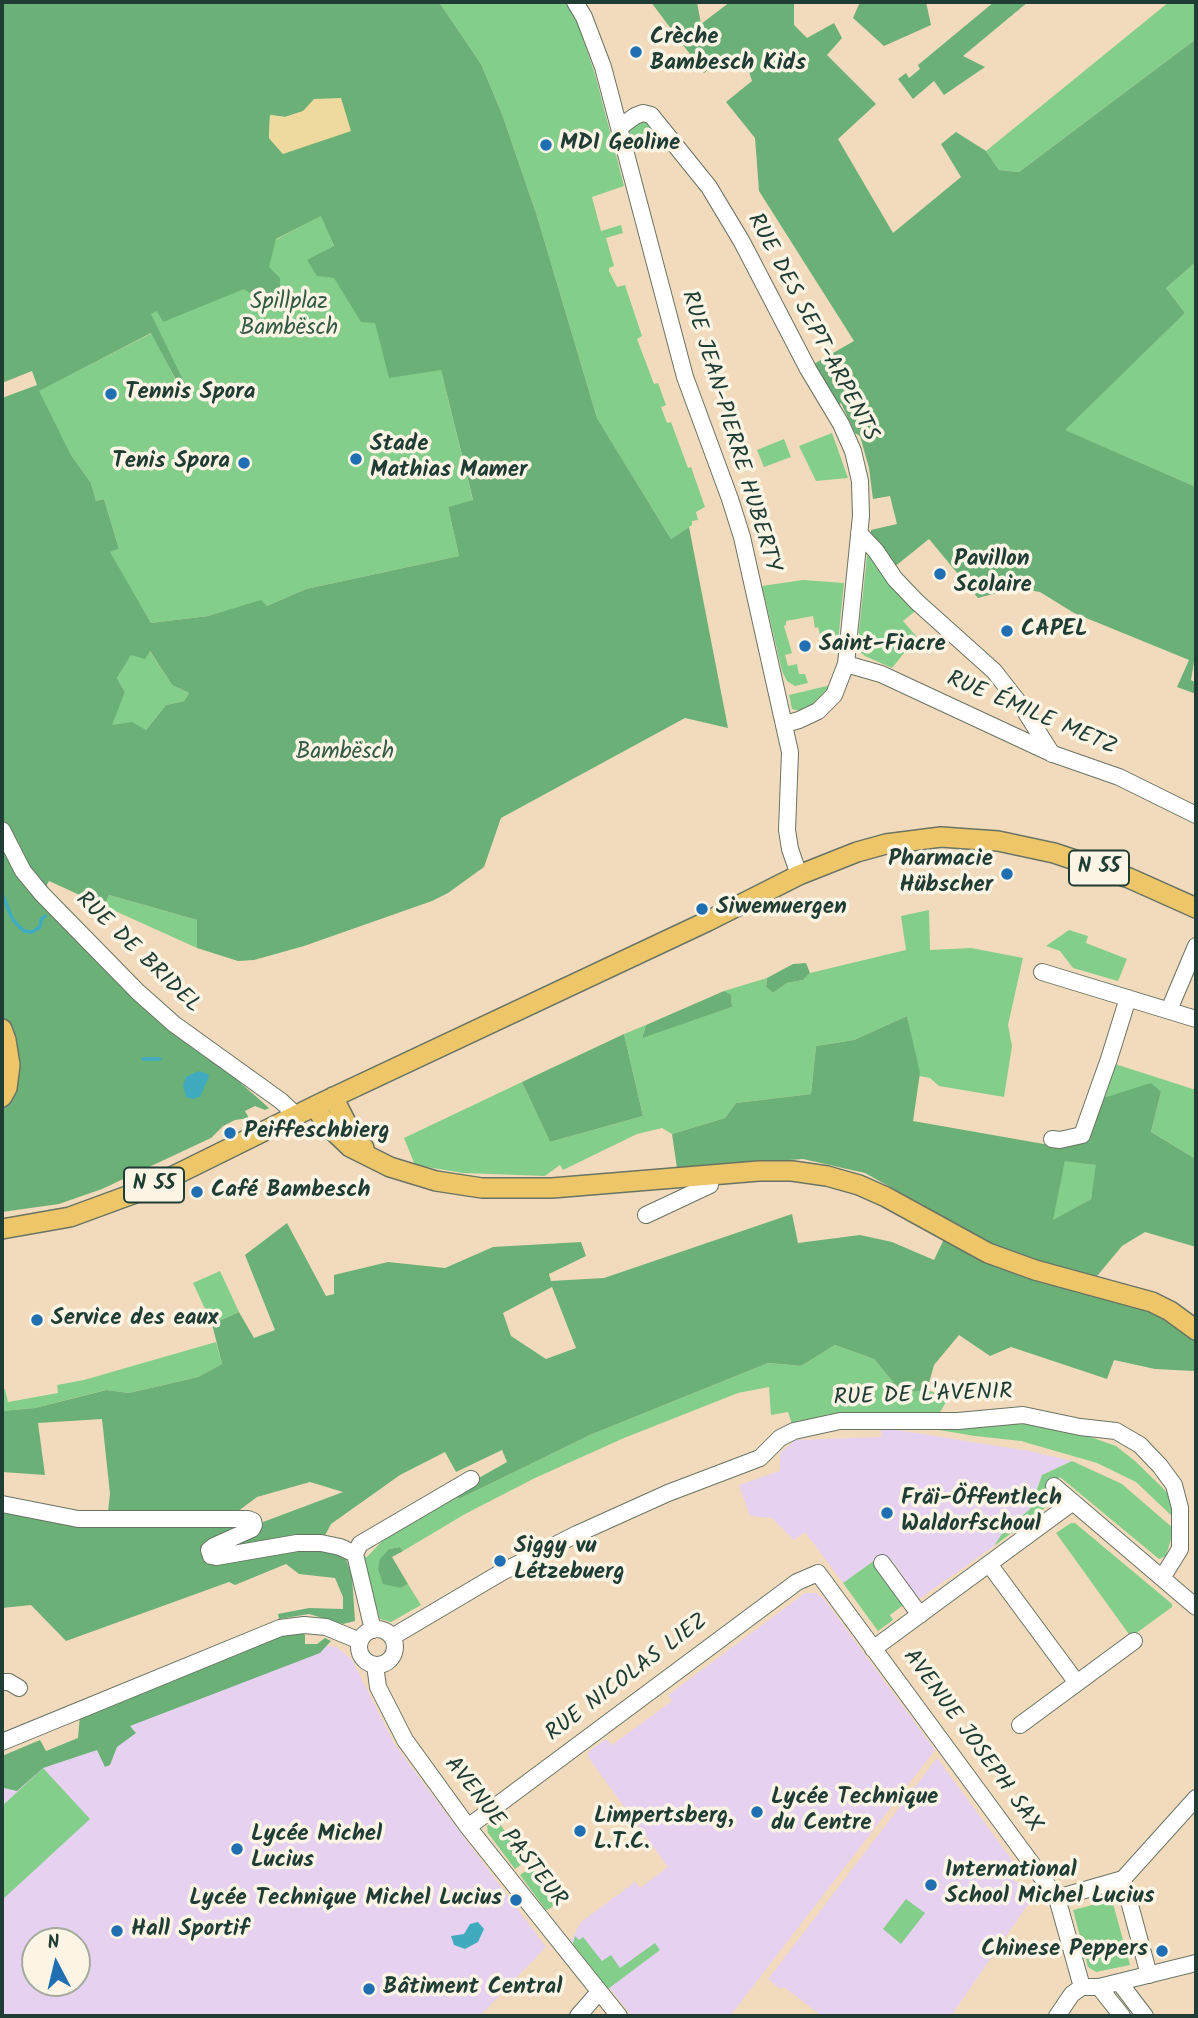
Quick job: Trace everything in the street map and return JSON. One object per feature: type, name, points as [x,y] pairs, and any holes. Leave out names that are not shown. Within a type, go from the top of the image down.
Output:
[{"type":"main road","name":"N 55","points":[[2,1229],[45,1223],[149,1188],[333,1097],[708,921],[799,875],[857,852],[886,844],[941,837],[967,838],[1054,852],[1140,882],[1196,908]]},
{"type":"main road","points":[[2,1029],[10,1065],[7,1087],[2,1097]]},
{"type":"main road","points":[[333,1097],[350,1130],[371,1157]]},
{"type":"main road","points":[[315,1106],[337,1136],[350,1147],[413,1176],[482,1188],[552,1188],[792,1171],[828,1176],[859,1185],[988,1253],[1035,1270],[1152,1302],[1196,1330]]},
{"type":"street","points":[[575,2],[584,17],[603,67],[620,127]]},
{"type":"street","name":"RUE DES SEPT-ARPENTS","points":[[620,127],[635,116],[651,114],[709,187],[849,442],[860,481],[861,508],[846,664],[834,695],[818,711],[785,724]]},
{"type":"street","name":"RUE JEAN-PIERRE HUBERTY","points":[[620,127],[685,377],[742,537],[790,752],[787,830],[799,875]]},
{"type":"street","points":[[859,533],[876,551],[895,579],[995,671],[1053,754]]},
{"type":"street","name":"RUE ÉMILE METZ","points":[[846,664],[881,674],[1053,754],[1119,777],[1196,815]]},
{"type":"street","name":"RUE DE BRIDEL","points":[[2,830],[23,871],[138,992],[174,1024],[281,1101],[296,1115]]},
{"type":"street","points":[[1168,1010],[1196,946]]},
{"type":"street","points":[[1042,972],[1196,1019]]},
{"type":"street","points":[[1052,1139],[1082,1135],[1128,998]]},
{"type":"street","points":[[646,1215],[710,1185],[712,1175]]},
{"type":"street","name":"RUE DE L'AVENIR","points":[[392,1637],[502,1572],[577,1534],[668,1493],[760,1458],[780,1438],[794,1431],[840,1421],[958,1421],[1023,1415],[1080,1427],[1116,1431],[1140,1445],[1174,1485],[1180,1508],[1180,1549],[1162,1578]]},
{"type":"street","points":[[373,1630],[355,1554],[360,1544],[471,1479]]},
{"type":"street","points":[[1054,1486],[1196,1606]]},
{"type":"street","points":[[873,1649],[1073,1502]]},
{"type":"street","points":[[2,1504],[78,1519],[248,1518],[253,1521],[252,1529],[209,1550],[211,1556],[216,1557],[297,1543],[321,1543],[355,1554]]},
{"type":"street","points":[[882,1563],[920,1615]]},
{"type":"street","points":[[989,1564],[1077,1683]]},
{"type":"street","name":"AVENUE JOSEPH SAX","points":[[818,1573],[1057,1898],[1082,1987]]},
{"type":"street","name":"RUE NICOLAS LIEZ","points":[[468,1827],[797,1582],[818,1573]]},
{"type":"street","points":[[2,1742],[281,1628],[303,1625],[326,1627],[360,1641],[373,1630],[383,1631],[392,1637],[395,1648],[388,1661],[376,1665]]},
{"type":"street","name":"AVENUE PASTEUR","points":[[360,1641],[359,1648],[364,1660],[376,1665],[378,1686],[405,1740],[468,1827],[619,2016]]},
{"type":"street","points":[[1020,1725],[1134,1641]]},
{"type":"street","points":[[2,1682],[9,1682],[19,1688]]},
{"type":"street","points":[[1057,1898],[1123,1879],[1196,1798]]},
{"type":"street","points":[[1123,1879],[1149,1975]]},
{"type":"street","points":[[1057,2016],[1072,1994],[1082,1987],[1100,1987],[1196,1963]]},
{"type":"street","points":[[1119,1982],[1145,2016]]},
{"type":"street","points":[[1100,1987],[1122,2016]]},
{"type":"street","points":[[578,2016],[600,1992]]},
{"type":"shaded area","name":"Fräi-Öffentlech Waldorfschoul","points":[[881,1430],[897,1430],[1029,1451],[1072,1461],[1042,1475],[1030,1509],[1003,1532],[994,1546],[919,1599],[890,1558],[880,1556],[843,1583],[805,1532],[794,1540],[772,1518],[750,1516],[739,1485],[780,1471],[780,1453],[795,1440],[882,1437]]},
{"type":"shaded area","name":"Lycée Technique du Centre","points":[[805,1593],[816,1593],[824,1599],[935,1750],[730,2016],[632,2016],[571,1941],[581,1922],[635,1882],[640,1888],[668,1867],[588,1757],[588,1752],[606,1739],[612,1745],[672,1701],[668,1695]]},
{"type":"shaded area","name":"Lycée Michel Lucius","points":[[317,1644],[337,1647],[352,1660],[395,1745],[546,1947],[480,2016],[2,2016],[2,1774]]},
{"type":"shaded area","name":"International School Michel Lucius","points":[[937,1758],[1015,1864],[1007,1876],[1034,1893],[951,2016],[822,2016],[784,1987],[780,1989],[768,1979]]},
{"type":"green space","name":"Bambësch","points":[[2,2],[439,2],[481,64],[502,114],[537,216],[597,418],[671,539],[689,527],[728,728],[685,718],[501,818],[484,867],[448,893],[304,946],[254,960],[238,961],[197,948],[197,920],[109,895],[104,906],[49,881],[42,894],[138,992],[269,1108],[265,1110],[255,1106],[245,1111],[249,1118],[235,1120],[223,1126],[211,1138],[102,1189],[59,1204],[2,1212],[2,398],[37,385],[32,371],[2,383]],"holes":[[[304,111],[283,154],[269,138],[270,115],[285,117]],[[321,216],[334,246],[307,260],[317,276],[334,278],[361,322],[375,323],[389,378],[441,370],[473,500],[448,507],[459,556],[306,589],[267,606],[261,600],[208,616],[151,623],[110,552],[119,549],[104,499],[96,501],[91,483],[71,455],[39,391],[151,333],[185,397],[190,394],[151,314],[157,311],[163,322],[244,289],[260,300],[280,295],[280,278],[269,267],[276,239]],[[150,651],[172,685],[189,693],[184,701],[166,705],[146,730],[132,722],[112,725],[125,692],[117,678],[131,655],[145,659]]]},
{"type":"green space","points":[[439,2],[566,2],[578,24],[595,74],[624,186],[592,197],[601,231],[621,225],[623,233],[606,238],[614,266],[609,268],[609,271],[617,287],[625,285],[642,336],[637,339],[654,384],[658,383],[666,405],[661,407],[667,423],[671,422],[688,468],[691,467],[705,507],[696,512],[698,520],[692,521],[692,525],[671,539],[597,418],[537,216],[502,114],[481,64]]},
{"type":"green space","points":[[651,2],[697,2],[701,24],[730,2],[794,2],[794,25],[807,38],[834,23],[842,38],[827,55],[876,104],[838,139],[893,233],[961,177],[941,144],[956,132],[986,151],[999,170],[1019,172],[1196,39],[1196,262],[1166,288],[1185,313],[1065,430],[1196,487],[1196,662],[1191,680],[1196,683],[1196,694],[1177,687],[1189,660],[1074,613],[1040,592],[1016,588],[978,598],[929,539],[893,568],[871,535],[871,530],[897,524],[890,496],[873,499],[869,468],[860,436],[855,433],[841,403],[836,406],[812,365],[854,341],[759,191],[755,138],[726,102],[752,81],[746,62],[737,67],[727,53],[704,73]]},
{"type":"green space","points":[[860,2],[926,2],[931,25],[884,46],[853,18]]},
{"type":"green space","points":[[994,2],[1028,2],[963,56],[985,67],[944,95],[934,81],[913,99],[898,79],[906,73],[909,78],[920,69],[918,65]]},
{"type":"green space","points":[[1169,2],[1196,2],[1196,39],[1019,172],[999,170],[986,151]]},
{"type":"green space","points":[[642,120],[647,120],[666,139],[634,149],[629,130]]},
{"type":"green space","name":"Spillplaz Bambësch","points":[[322,215],[334,247],[441,370],[473,501],[448,507],[459,556],[306,589],[267,606],[261,601],[208,616],[151,623],[109,552],[119,549],[104,499],[96,501],[91,483],[71,455],[38,391],[152,333],[184,397],[190,394],[150,314]]},
{"type":"green space","points":[[1196,262],[1196,487],[1064,430],[1185,313],[1166,288]]},
{"type":"green space","points":[[832,433],[848,478],[816,481],[799,446]]},
{"type":"green space","points":[[784,439],[791,457],[764,467],[757,450]]},
{"type":"green space","points":[[874,555],[919,608],[903,621],[917,637],[892,668],[865,656],[857,649],[867,556]]},
{"type":"green space","points":[[803,580],[844,583],[837,652],[824,650],[813,616],[786,621],[784,626],[792,653],[785,655],[788,666],[797,664],[799,674],[805,674],[808,683],[795,686],[787,681],[782,671],[762,586]]},
{"type":"green space","points":[[149,650],[172,685],[189,693],[184,701],[166,705],[146,730],[111,725],[125,692],[117,678],[131,654]]},
{"type":"green space","points":[[831,685],[812,705],[800,711],[792,709],[789,695]]},
{"type":"green space","points":[[109,895],[197,920],[197,948],[104,906]]},
{"type":"green space","points":[[929,910],[930,950],[971,948],[1023,958],[1008,1025],[1012,1046],[1004,1097],[939,1086],[930,1078],[919,1076],[907,1016],[854,1040],[816,1046],[811,1094],[736,1103],[725,1118],[672,1134],[662,1128],[637,1134],[563,1170],[560,1165],[545,1176],[463,1173],[415,1165],[404,1138],[522,1082],[550,1142],[643,1116],[624,1034],[646,1025],[642,1037],[732,1007],[731,996],[724,991],[767,978],[766,987],[773,993],[787,983],[803,980],[810,973],[906,950],[901,916]]},
{"type":"green space","points":[[1069,930],[1088,936],[1086,943],[1127,959],[1118,981],[1073,968],[1060,951],[1046,946]]},
{"type":"green space","points":[[806,963],[810,973],[803,980],[787,983],[773,993],[766,987],[767,978],[793,964]]},
{"type":"green space","points":[[724,991],[731,995],[732,1007],[642,1038],[646,1025]]},
{"type":"green space","points":[[907,1016],[920,1073],[913,1121],[1061,1147],[1100,1099],[1151,1083],[1161,1092],[1151,1132],[1196,1159],[1196,1247],[1145,1232],[1122,1246],[1097,1276],[1012,1255],[865,1173],[803,1159],[677,1168],[672,1134],[725,1118],[736,1103],[811,1094],[816,1046],[854,1040]],"holes":[[[1065,1161],[1096,1165],[1091,1199],[1053,1220]]]},
{"type":"green space","points":[[624,1034],[643,1116],[550,1142],[522,1082]]},
{"type":"green space","points":[[1112,1063],[1196,1090],[1196,1159],[1151,1132],[1161,1092],[1100,1099]]},
{"type":"green space","points":[[1065,1160],[1097,1165],[1091,1199],[1052,1221]]},
{"type":"green space","points":[[792,1214],[798,1243],[860,1235],[892,1242],[934,1260],[944,1239],[985,1259],[1060,1287],[1151,1311],[1186,1331],[1196,1341],[1196,1374],[1194,1371],[1155,1369],[1114,1360],[1107,1379],[1011,1347],[990,1356],[959,1335],[934,1365],[927,1390],[902,1393],[874,1359],[835,1345],[801,1366],[768,1363],[590,1435],[459,1499],[454,1492],[507,1462],[502,1450],[456,1472],[445,1452],[400,1475],[331,1524],[321,1543],[346,1559],[352,1576],[355,1621],[343,1624],[309,1614],[279,1619],[278,1614],[309,1608],[343,1609],[343,1597],[335,1578],[299,1574],[286,1564],[235,1585],[229,1582],[66,1641],[31,1605],[2,1608],[2,1504],[107,1520],[110,1494],[102,1419],[38,1423],[45,1475],[2,1472],[2,1411],[35,1408],[106,1390],[129,1393],[198,1377],[222,1364],[212,1324],[239,1312],[254,1338],[275,1330],[245,1255],[287,1223],[326,1296],[334,1294],[334,1275],[388,1262],[445,1268],[493,1247],[581,1242],[586,1256],[549,1274],[551,1281],[604,1278]],"holes":[[[552,1287],[576,1348],[546,1359],[511,1336],[503,1313]],[[310,1482],[343,1492],[255,1525],[229,1518],[257,1497]]]},
{"type":"green space","points":[[220,1271],[239,1312],[212,1324],[193,1283]]},
{"type":"green space","points":[[216,1342],[222,1364],[198,1377],[129,1393],[105,1390],[35,1408],[2,1411],[2,1389],[5,1389],[8,1402],[58,1393],[57,1385],[84,1380]]},
{"type":"green space","points":[[835,1345],[874,1359],[902,1393],[927,1390],[949,1397],[939,1414],[792,1424],[788,1412],[771,1415],[769,1387],[738,1393],[624,1438],[535,1478],[465,1514],[403,1551],[400,1547],[389,1549],[401,1588],[408,1584],[421,1605],[391,1622],[380,1619],[361,1555],[367,1557],[384,1539],[417,1514],[454,1492],[459,1499],[590,1435],[768,1363],[801,1366]]},
{"type":"green space","points":[[1020,1423],[1079,1433],[1116,1446],[1172,1497],[1175,1519],[1136,1482],[1097,1463],[1021,1441],[921,1427]]},
{"type":"green space","points":[[1072,1461],[1122,1484],[1174,1529],[1166,1556],[1159,1559],[1060,1477],[1043,1496],[1050,1504],[994,1546],[1003,1532],[1030,1509],[1042,1475]]},
{"type":"green space","points":[[1075,1523],[1172,1604],[1172,1607],[1131,1637],[1056,1533]]},
{"type":"green space","points":[[400,1547],[403,1551],[392,1557],[408,1584],[401,1588],[383,1584],[378,1569],[380,1559],[389,1549]]},
{"type":"green space","points":[[875,1560],[906,1603],[890,1615],[893,1620],[878,1631],[843,1583]]},
{"type":"green space","points":[[300,1631],[305,1635],[305,1644],[317,1644],[325,1638],[331,1641],[320,1653],[130,1726],[136,1733],[117,1747],[110,1765],[105,1767],[97,1750],[43,1768],[17,1791],[4,1788],[2,1790],[2,1756],[40,1740],[46,1751],[78,1738],[80,1715],[278,1635]]},
{"type":"green space","points":[[43,1768],[90,1819],[2,1900],[2,1806]]},
{"type":"green space","points":[[495,1817],[526,1861],[515,1869],[488,1833],[487,1826]]},
{"type":"green space","points":[[531,1867],[558,1903],[549,1909],[546,1910],[520,1875]]},
{"type":"green space","points":[[906,1899],[925,1913],[901,1944],[883,1929]]},
{"type":"green space","points":[[1112,1900],[1130,1965],[1096,1972],[1088,1967],[1073,1910]]},
{"type":"green space","points":[[575,1936],[579,1940],[583,1937],[602,1961],[611,1955],[620,1968],[655,1943],[660,1950],[608,1989],[573,1944]]},
{"type":"sand","points":[[341,98],[351,131],[283,154],[269,138],[270,115],[285,117],[303,111],[314,99]]},
{"type":"water","points":[[198,1071],[208,1074],[209,1077],[200,1097],[186,1097],[183,1085],[186,1077]]},
{"type":"water","points":[[478,1922],[484,1929],[478,1942],[465,1949],[454,1945],[451,1936],[464,1934],[470,1924]]},
{"type":"waterway","points":[[2,894],[13,920],[24,931],[32,932],[40,927],[45,916]]},
{"type":"waterway","points":[[143,1059],[160,1059]]},
{"type":"place","name":"Crèche Bambesch Kids","points":[[636,52]]},
{"type":"place","name":"MDI Geoline","points":[[546,145]]},
{"type":"place","name":"Tennis Spora","points":[[111,394]]},
{"type":"place","name":"Stade Mathias Mamer","points":[[356,459]]},
{"type":"place","name":"Tenis Spora","points":[[244,463]]},
{"type":"place","name":"Pavillon Scolaire","points":[[940,574]]},
{"type":"place","name":"CAPEL","points":[[1007,631]]},
{"type":"place","name":"Saint-Fiacre","points":[[805,646]]},
{"type":"place","name":"Pharmacie Hübscher","points":[[1007,874]]},
{"type":"place","name":"Siwemuergen","points":[[702,909]]},
{"type":"place","name":"Peiffeschbierg","points":[[230,1133]]},
{"type":"place","name":"Café Bambesch","points":[[197,1192]]},
{"type":"place","name":"Service des eaux","points":[[37,1320]]},
{"type":"place","name":"Fräi-Öffentlech Waldorfschoul","points":[[887,1513]]},
{"type":"place","name":"Siggy vu Létzebuerg","points":[[500,1561]]},
{"type":"place","name":"Lycée Technique du Centre","points":[[757,1812]]},
{"type":"place","name":"Limpertsberg, L.T.C.","points":[[580,1831]]},
{"type":"place","name":"Lycée Michel Lucius","points":[[237,1849]]},
{"type":"place","name":"International School Michel Lucius","points":[[931,1885]]},
{"type":"place","name":"Lycée Technique Michel Lucius","points":[[516,1900]]},
{"type":"place","name":"Hall Sportif","points":[[117,1931]]},
{"type":"place","name":"Chinese Peppers","points":[[1162,1951]]},
{"type":"place","name":"Bâtiment Central","points":[[369,1989]]}]
